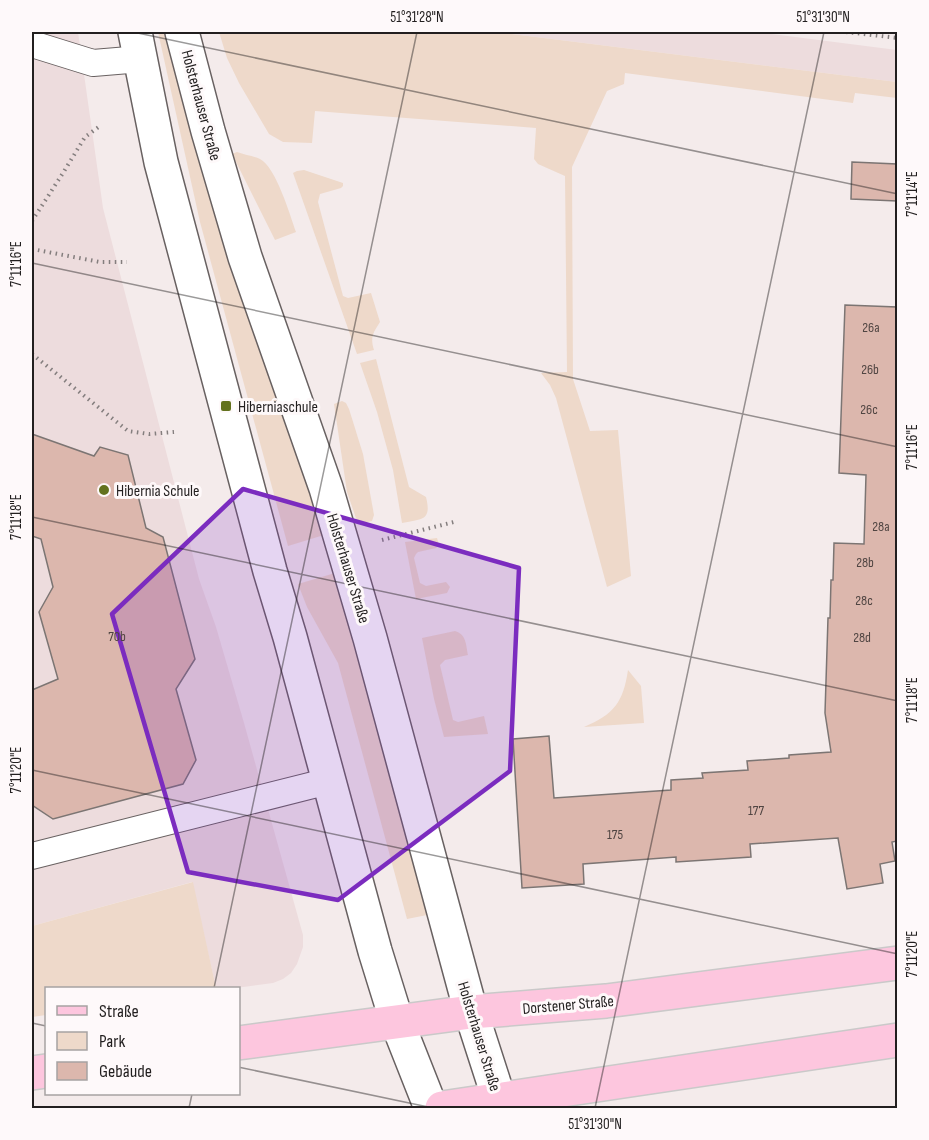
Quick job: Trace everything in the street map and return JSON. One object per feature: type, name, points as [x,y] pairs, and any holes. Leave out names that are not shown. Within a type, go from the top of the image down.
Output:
[{"type":"main road","name":"Dorstener Straße","points":[[240,1043],[471,1012],[606,1000],[897,963]]},
{"type":"main road","points":[[442,1108],[501,1104],[897,1040]]},
{"type":"street","name":"Holsterhauser Straße","points":[[182,32],[245,257],[326,488],[471,1012],[501,1104]]},
{"type":"street","points":[[138,45],[161,162],[270,571],[375,951],[397,1022],[431,1108]]},
{"type":"lane","points":[[32,45],[93,63],[138,45]]},
{"type":"lane","points":[[32,856],[329,781]]},
{"type":"path","points":[[846,32],[897,38]]},
{"type":"path","points":[[32,221],[85,137],[100,126]]},
{"type":"path","points":[[32,249],[100,262],[127,262]]},
{"type":"path","points":[[32,354],[128,430],[149,434],[174,432]]},
{"type":"path","points":[[375,541],[454,522]]},
{"type":"highlighted area","points":[[243,489],[519,568],[510,771],[338,900],[188,872],[112,614]]},
{"type":"shaded area","name":"Hibernia Schule","points":[[32,32],[78,32],[103,208],[199,579],[216,627],[244,723],[303,935],[303,947],[297,964],[283,979],[273,983],[240,987],[216,987],[192,882],[32,926]]},
{"type":"shaded area","points":[[495,32],[757,32],[897,50],[897,82]]},
{"type":"green space","points":[[158,32],[170,32],[324,535],[288,546],[200,222]]},
{"type":"green space","points":[[219,32],[495,32],[897,82],[897,98],[855,93],[853,103],[625,73],[624,84],[607,91],[572,167],[573,379],[590,431],[618,430],[631,576],[607,587],[556,398],[541,373],[567,372],[565,176],[538,164],[534,159],[536,128],[315,111],[312,143],[283,142],[269,134],[239,83],[227,58]]},
{"type":"green space","points":[[237,152],[260,159],[272,171],[296,232],[275,240],[232,154]]},
{"type":"green space","points":[[304,170],[343,183],[341,188],[320,194],[318,202],[343,296],[348,298],[371,293],[380,322],[373,335],[374,350],[357,354],[293,173]]},
{"type":"green space","points":[[376,359],[409,487],[426,497],[428,505],[426,515],[415,521],[402,523],[393,470],[377,412],[360,363]]},
{"type":"green space","points":[[342,401],[349,409],[363,454],[374,515],[372,521],[358,524],[347,492],[334,404]]},
{"type":"green space","points":[[437,538],[439,545],[436,548],[418,552],[414,558],[420,583],[426,586],[446,582],[450,587],[447,593],[416,599],[405,542]]},
{"type":"green space","points":[[335,573],[427,915],[407,919],[338,663],[307,607],[298,584]]},
{"type":"green space","points":[[455,631],[463,637],[468,655],[445,660],[440,665],[453,720],[458,722],[484,716],[488,734],[444,737],[422,638]]},
{"type":"green space","points":[[628,670],[641,686],[644,723],[584,727],[603,717],[615,706],[623,691]]},
{"type":"green space","points":[[193,882],[216,987],[45,987],[45,1015],[32,1017],[32,926]]},
{"type":"building","points":[[852,162],[897,164],[897,201],[851,199]]},
{"type":"building","points":[[845,305],[897,307],[897,841],[892,842],[895,861],[880,864],[883,883],[847,889],[838,838],[750,844],[751,857],[676,862],[676,857],[583,864],[584,884],[522,888],[513,739],[549,736],[554,798],[671,790],[671,780],[703,778],[702,773],[748,770],[747,761],[831,752],[825,713],[828,618],[830,618],[834,543],[864,544],[866,475],[839,473]]},
{"type":"building","points":[[32,434],[94,456],[100,447],[128,455],[146,528],[163,537],[195,659],[176,689],[196,760],[183,784],[53,819],[32,805],[32,690],[58,679],[39,612],[53,587],[41,539],[32,536]]},
{"type":"place","name":"Hiberniaschule","points":[[226,406]]},
{"type":"place","name":"Hibernia Schule","points":[[104,490]]}]
